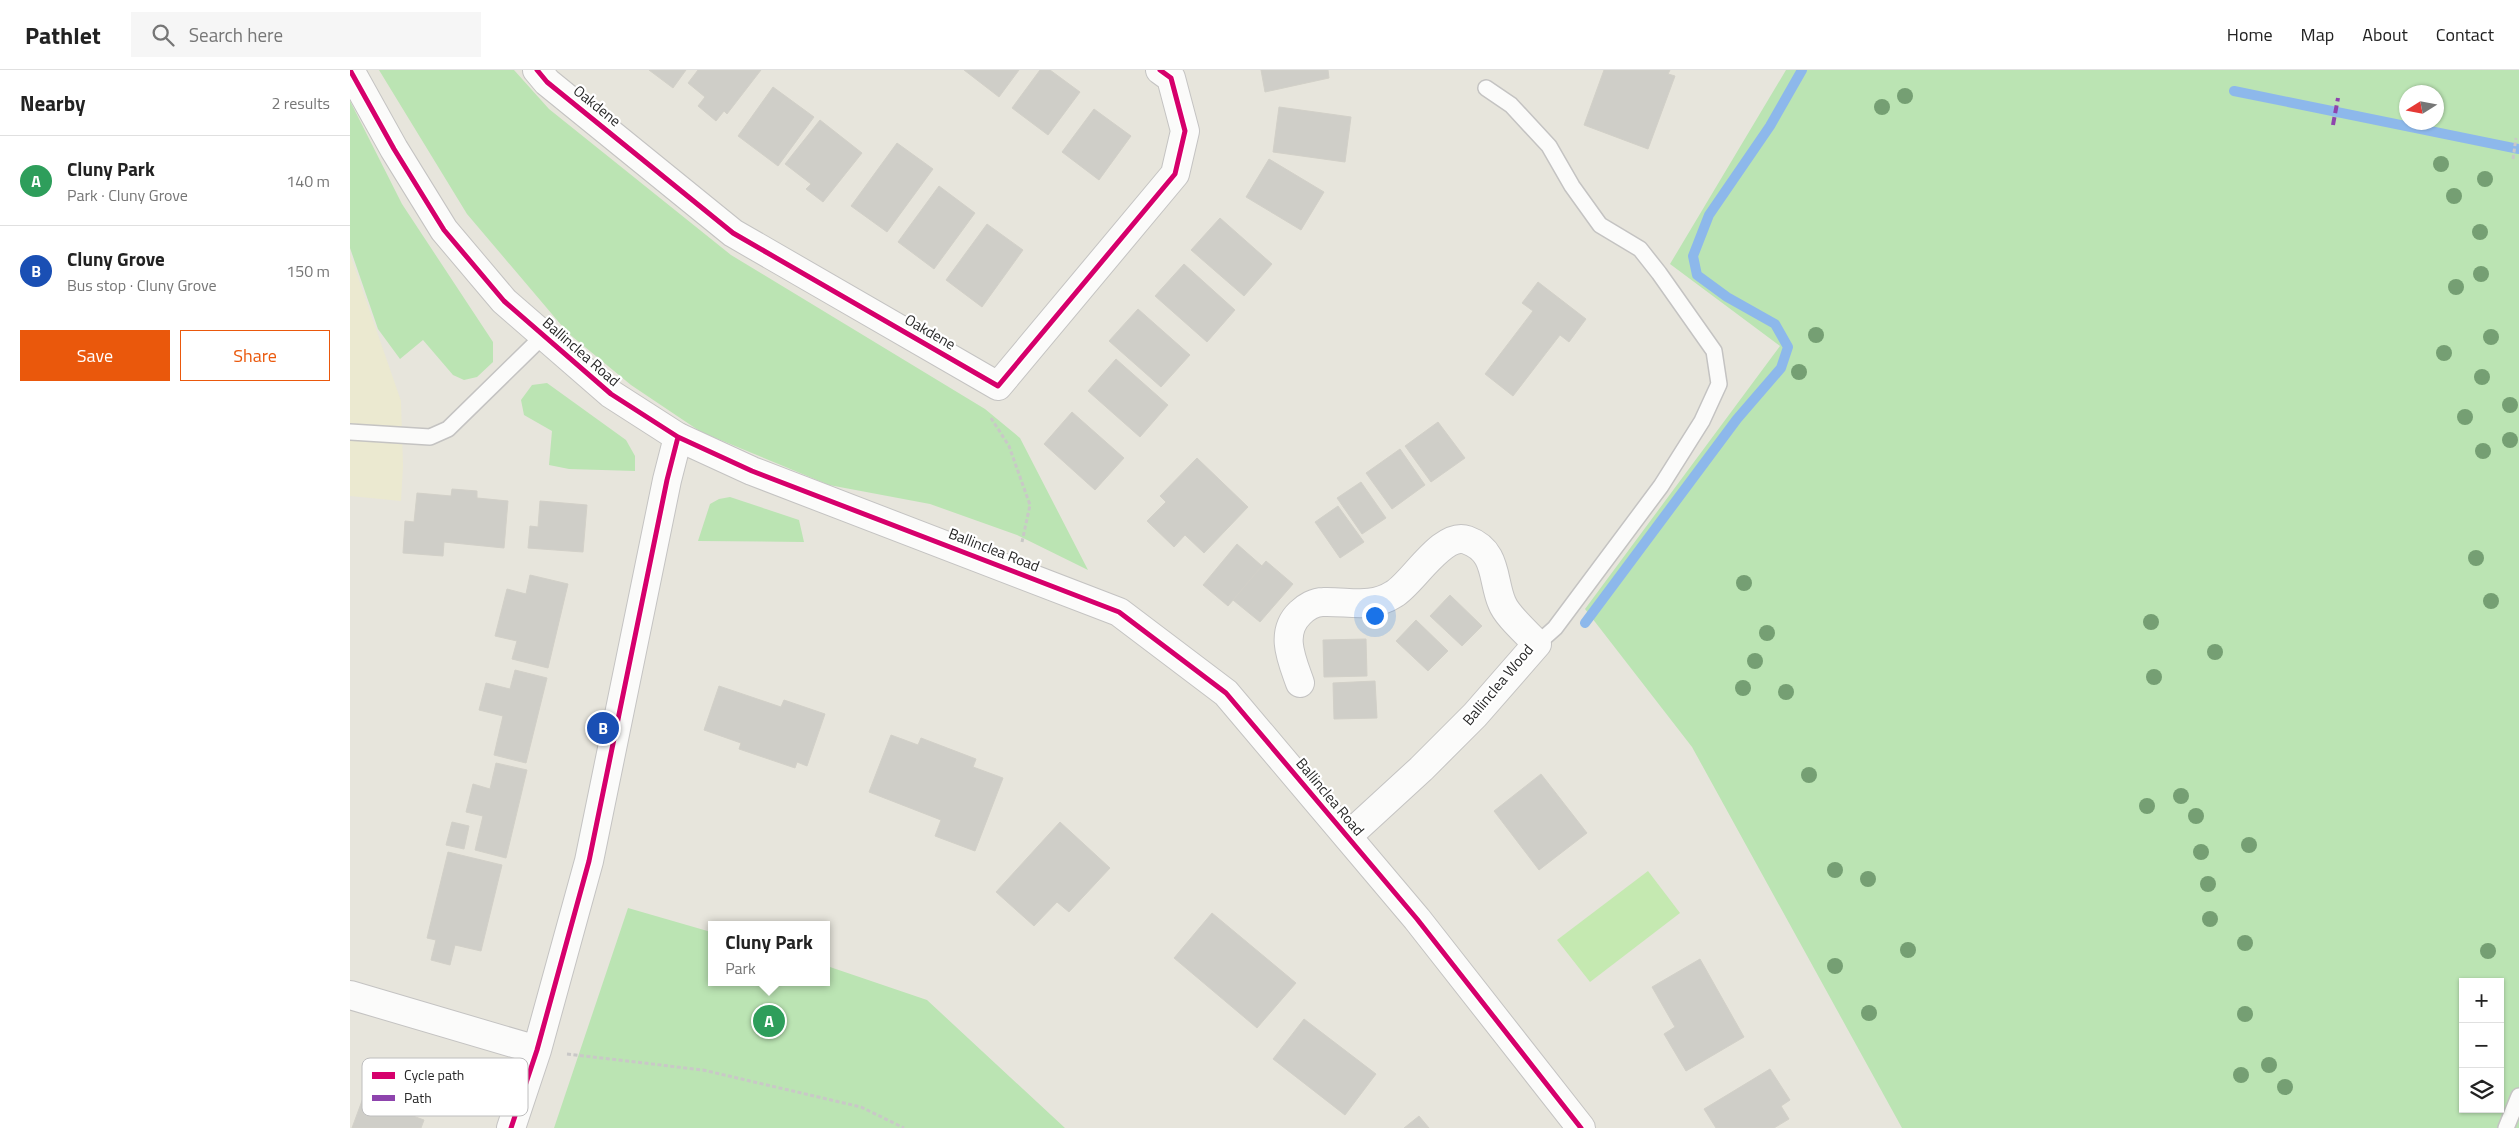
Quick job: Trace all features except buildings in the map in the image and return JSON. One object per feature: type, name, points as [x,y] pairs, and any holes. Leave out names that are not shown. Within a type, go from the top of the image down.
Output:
[{"type":"street","name":"Ballinclea Road","points":[[350,70],[394,149],[444,230],[504,301],[611,394],[678,437],[752,471],[1119,612],[1226,693],[1417,919],[1581,1128]]},
{"type":"street","name":"Oakdene","points":[[537,70],[548,82],[733,233],[998,386]]},
{"type":"street","points":[[998,386],[1175,174],[1185,131],[1171,78],[1160,70]]},
{"type":"street","points":[[528,1075],[590,861],[667,480],[678,437]]},
{"type":"street","name":"Ballinclea Wood","points":[[1300,684],[1289,652],[1288,635],[1293,619],[1306,607],[1322,602],[1367,605],[1394,594],[1443,546],[1458,538],[1468,540],[1483,550],[1495,569],[1502,604],[1536,644],[1474,715],[1421,769],[1348,836]]},
{"type":"street","points":[[350,995],[536,1050]]},
{"type":"street","points":[[511,1128],[515,1116]]},
{"type":"lane","points":[[1486,88],[1511,105],[1549,146],[1572,186],[1600,225],[1640,249],[1659,273],[1714,351],[1719,384],[1702,421],[1661,486],[1555,628],[1536,644]]},
{"type":"lane","points":[[350,432],[430,437],[448,429],[543,336]]},
{"type":"lane","points":[[2511,1125],[2519,1096]]},
{"type":"path","points":[[2513,159],[2516,138]]},
{"type":"path","points":[[998,386],[985,409],[1009,446],[1030,505],[1015,571]]},
{"type":"path","points":[[536,1050],[702,1070],[862,1107],[904,1128]]},
{"type":"shaded area","points":[[350,254],[401,401],[403,466],[401,501],[350,496]]},
{"type":"green space","points":[[379,70],[514,70],[549,109],[731,255],[985,409],[1020,438],[1088,570],[1017,535],[930,504],[829,485],[701,432],[631,385],[568,333],[467,214]]},
{"type":"green space","points":[[1786,70],[2519,70],[2519,1128],[1902,1128],[1692,747],[1585,609],[1780,346],[1670,264]]},
{"type":"green space","points":[[350,101],[402,204],[493,342],[493,362],[477,377],[464,380],[453,375],[423,340],[400,359],[378,329],[350,248]]},
{"type":"green space","points":[[547,383],[626,440],[635,456],[635,471],[569,469],[549,465],[552,431],[524,415],[521,400],[532,385]]},
{"type":"green space","points":[[730,497],[799,520],[804,542],[698,541],[710,504],[719,499]]},
{"type":"green space","points":[[1648,871],[1680,913],[1590,982],[1557,940]]},
{"type":"green space","points":[[628,908],[708,931],[708,986],[830,986],[830,967],[927,1000],[1065,1128],[554,1128]]},
{"type":"waterway","points":[[1585,623],[1737,419],[1781,368],[1788,347],[1775,324],[1727,297],[1697,275],[1693,256],[1709,215],[1770,126],[1802,70]]},
{"type":"waterway","points":[[2234,91],[2519,149]]},
{"type":"marked path","points":[[2333,125],[2338,98]]},
{"type":"cycle path","points":[[350,70],[394,149],[444,230],[504,301],[611,394],[678,437],[752,471],[1119,612],[1226,693],[1417,919],[1581,1128]]},
{"type":"cycle path","points":[[537,70],[547,82],[733,233],[998,386],[1175,174],[1185,131],[1171,78],[1160,70]]},
{"type":"cycle path","points":[[528,1077],[589,861],[667,480],[678,437]]},
{"type":"cycle path","points":[[511,1128],[515,1116]]},
{"type":"place","name":"Cluny Grove","points":[[603,728]]},
{"type":"place","name":"Cluny Park","points":[[769,1021]]}]
